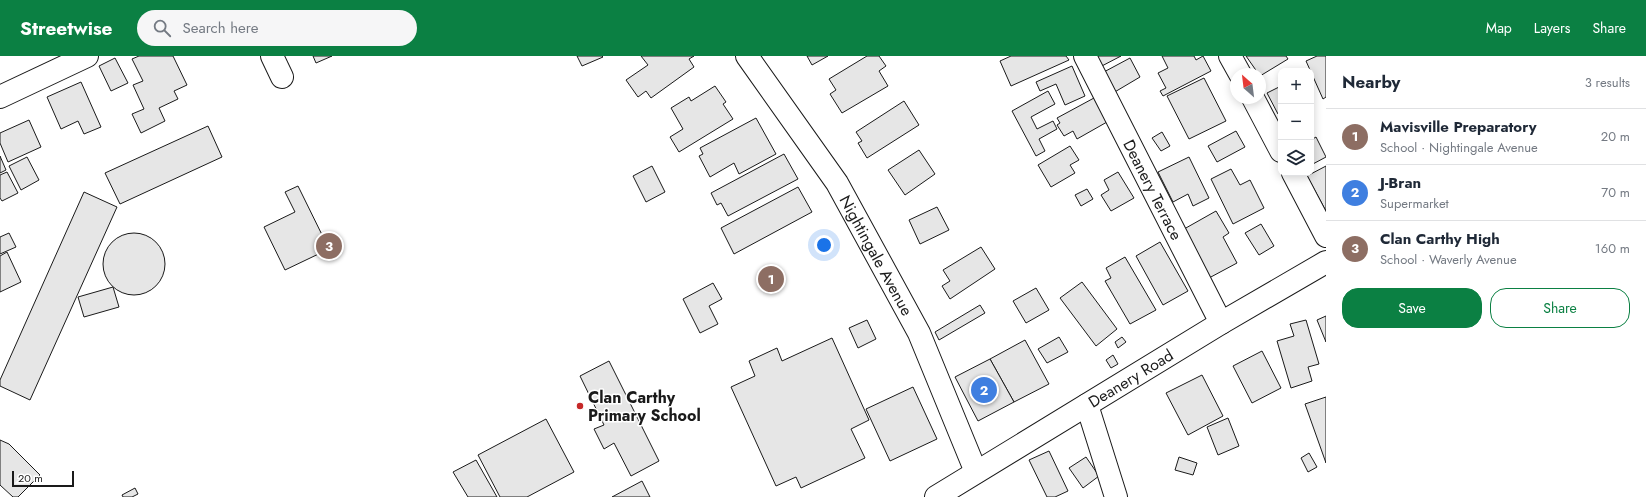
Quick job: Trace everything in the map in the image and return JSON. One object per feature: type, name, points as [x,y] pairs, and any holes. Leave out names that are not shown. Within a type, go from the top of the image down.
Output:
[{"type":"street","points":[[0,97],[87,56]]},
{"type":"street","points":[[272,56],[282,77]]},
{"type":"street","name":"Nightingale Avenue","points":[[747,56],[838,183],[919,333],[976,472]]},
{"type":"street","name":"Deanery Terrace","points":[[1085,56],[1221,323]]},
{"type":"street","points":[[1230,56],[1237,68]]},
{"type":"street","points":[[1256,104],[1278,145]]},
{"type":"street","points":[[1294,176],[1326,236]]},
{"type":"street","name":"Deanery Road","points":[[936,497],[1221,323],[1326,262]]},
{"type":"street","points":[[1087,405],[1116,497]]},
{"type":"building","points":[[139,56],[173,56],[187,85],[174,91],[178,99],[159,108],[165,121],[141,133],[132,114],[144,109],[133,85],[143,81],[132,59]]},
{"type":"building","points":[[313,56],[332,56],[316,63]]},
{"type":"building","points":[[577,56],[602,56],[603,57],[582,66]]},
{"type":"building","points":[[641,56],[694,56],[689,59],[694,67],[651,98],[646,91],[638,97],[626,80],[648,65]]},
{"type":"building","points":[[807,56],[828,56],[812,65]]},
{"type":"building","points":[[867,56],[879,56],[886,66],[879,71],[888,86],[842,113],[830,94],[836,90],[829,79]]},
{"type":"building","points":[[1011,56],[1066,56],[1069,60],[1011,86],[1000,61]]},
{"type":"building","points":[[1092,56],[1121,56],[1098,68]]},
{"type":"building","points":[[1162,56],[1194,56],[1196,60],[1203,56],[1211,71],[1163,96],[1160,91],[1166,88],[1158,73],[1168,68]]},
{"type":"building","points":[[1246,56],[1286,56],[1288,59],[1266,72],[1266,68],[1254,68]]},
{"type":"building","points":[[1317,56],[1326,56],[1326,97],[1323,99],[1314,79],[1314,68],[1309,68],[1306,61]]},
{"type":"building","points":[[115,58],[128,83],[111,91],[99,66]]},
{"type":"building","points":[[1130,58],[1140,77],[1113,93],[1102,73]]},
{"type":"building","points":[[1072,66],[1085,96],[1065,105],[1056,84],[1040,91],[1036,82]]},
{"type":"building","points":[[1204,78],[1226,121],[1189,139],[1167,96]]},
{"type":"building","points":[[81,82],[101,127],[84,134],[78,121],[61,129],[47,97]]},
{"type":"building","points":[[715,86],[726,102],[723,104],[733,119],[679,152],[670,137],[683,129],[671,108],[689,97],[691,101]]},
{"type":"building","points":[[1278,88],[1278,114],[1267,93]]},
{"type":"building","points":[[1048,91],[1055,104],[1031,117],[1037,129],[1053,121],[1057,129],[1039,139],[1045,151],[1036,156],[1012,111]]},
{"type":"building","points":[[1094,98],[1107,122],[1077,139],[1073,131],[1064,136],[1057,125],[1060,123],[1057,118]]},
{"type":"building","points":[[904,101],[919,125],[867,158],[858,143],[862,141],[856,132]]},
{"type":"building","points":[[756,118],[776,154],[739,174],[734,163],[710,177],[699,156],[703,154],[700,148]]},
{"type":"building","points":[[29,120],[41,147],[8,162],[0,143],[0,133]]},
{"type":"building","points":[[208,126],[222,157],[120,204],[105,173]]},
{"type":"building","points":[[1236,131],[1245,147],[1217,162],[1208,146]]},
{"type":"building","points":[[1162,132],[1170,146],[1161,151],[1152,138]]},
{"type":"building","points":[[1316,137],[1326,157],[1314,163],[1314,140]]},
{"type":"building","points":[[1070,146],[1079,160],[1070,165],[1075,173],[1051,187],[1038,165]]},
{"type":"building","points":[[919,150],[935,174],[905,195],[888,170]]},
{"type":"building","points":[[784,154],[798,179],[728,216],[721,203],[717,205],[711,193]]},
{"type":"building","points":[[0,156],[6,170],[0,173]]},
{"type":"building","points":[[27,157],[39,180],[21,190],[9,166]]},
{"type":"building","points":[[1189,157],[1209,198],[1193,206],[1188,194],[1173,202],[1158,172]]},
{"type":"building","points":[[652,166],[665,192],[646,202],[633,176]]},
{"type":"building","points":[[1326,166],[1326,211],[1307,176],[1314,176],[1314,172]]},
{"type":"building","points":[[1231,169],[1240,185],[1250,180],[1264,208],[1233,224],[1211,179]]},
{"type":"building","points":[[7,172],[18,193],[2,201],[0,198],[0,175]]},
{"type":"building","points":[[1118,172],[1134,198],[1111,211],[1101,195],[1109,190],[1104,180]]},
{"type":"building","points":[[298,186],[329,249],[285,270],[264,227],[295,212],[285,192]]},
{"type":"building","points":[[798,187],[812,212],[734,254],[721,228]]},
{"type":"building","points":[[1087,189],[1093,199],[1081,206],[1075,195]]},
{"type":"building","points":[[84,192],[117,207],[30,400],[0,386],[0,380]]},
{"type":"building","points":[[937,207],[949,230],[920,244],[909,220]]},
{"type":"building","points":[[1216,211],[1229,233],[1223,237],[1237,263],[1209,278],[1177,233]]},
{"type":"building","points":[[1261,224],[1274,246],[1259,255],[1245,233]]},
{"type":"building","points":[[9,233],[16,247],[0,254],[0,237]]},
{"type":"building","points":[[134,233],[146,236],[156,242],[162,252],[165,264],[162,276],[156,286],[146,292],[134,295],[122,292],[112,286],[106,276],[103,264],[106,252],[112,242],[122,236]]},
{"type":"building","points":[[1160,242],[1188,291],[1163,305],[1136,256]]},
{"type":"building","points":[[981,247],[995,269],[950,299],[942,286],[950,281],[943,270]]},
{"type":"building","points":[[7,252],[21,282],[0,292],[0,256]]},
{"type":"building","points":[[1125,257],[1156,310],[1130,324],[1105,281],[1111,278],[1106,268]]},
{"type":"building","points":[[1082,282],[1117,329],[1096,346],[1060,298]]},
{"type":"building","points":[[713,283],[722,299],[709,306],[718,324],[700,333],[683,299]]},
{"type":"building","points":[[113,287],[119,307],[84,317],[78,297]]},
{"type":"building","points":[[1036,288],[1049,310],[1026,323],[1013,301]]},
{"type":"building","points":[[980,305],[985,313],[939,340],[935,332]]},
{"type":"building","points":[[1326,316],[1326,342],[1317,320]]},
{"type":"building","points":[[867,320],[876,339],[858,348],[849,328]]},
{"type":"building","points":[[1306,320],[1319,364],[1308,367],[1312,381],[1291,388],[1277,341],[1294,336],[1290,324]]},
{"type":"building","points":[[1059,337],[1068,352],[1047,363],[1038,349]]},
{"type":"building","points":[[1122,337],[1126,342],[1118,348],[1115,342]]},
{"type":"building","points":[[832,338],[869,420],[851,429],[865,458],[801,488],[796,477],[776,486],[731,387],[755,376],[749,361],[777,348],[782,361]]},
{"type":"building","points":[[1025,340],[1049,384],[1014,402],[990,359]]},
{"type":"building","points":[[1262,351],[1281,388],[1252,403],[1233,366]]},
{"type":"building","points":[[1113,355],[1118,364],[1111,368],[1106,360]]},
{"type":"building","points":[[990,359],[1014,402],[978,421],[955,377]]},
{"type":"building","points":[[609,361],[659,461],[631,476],[614,443],[604,449],[594,429],[604,425],[580,376]]},
{"type":"building","points":[[1202,375],[1223,416],[1188,435],[1166,393]]},
{"type":"building","points":[[913,387],[937,439],[890,461],[866,409]]},
{"type":"building","points":[[1326,397],[1326,463],[1305,404]]},
{"type":"building","points":[[1228,418],[1239,446],[1218,455],[1207,427]]},
{"type":"building","points":[[546,419],[574,472],[527,497],[500,497],[478,455]]},
{"type":"building","points":[[0,440],[9,444],[40,475],[18,497],[13,497],[0,485]]},
{"type":"building","points":[[1049,451],[1068,491],[1055,497],[1047,497],[1029,460]]},
{"type":"building","points":[[1309,453],[1317,467],[1308,472],[1301,458]]},
{"type":"building","points":[[1086,457],[1099,476],[1083,488],[1069,468]]},
{"type":"building","points":[[1179,457],[1197,463],[1193,475],[1175,470]]},
{"type":"building","points":[[476,460],[497,497],[468,497],[453,472]]},
{"type":"building","points":[[642,481],[650,497],[612,497]]},
{"type":"building","points":[[135,488],[138,494],[132,497],[123,497],[122,495]]},
{"type":"place","name":"Clan Carthy High","points":[[329,246]]},
{"type":"place","name":"Mavisville Preparatory","points":[[771,279]]},
{"type":"place","name":"J-Bran","points":[[984,390]]},
{"type":"place","name":"Clan Carthy Primary School","points":[[580,406]]}]
